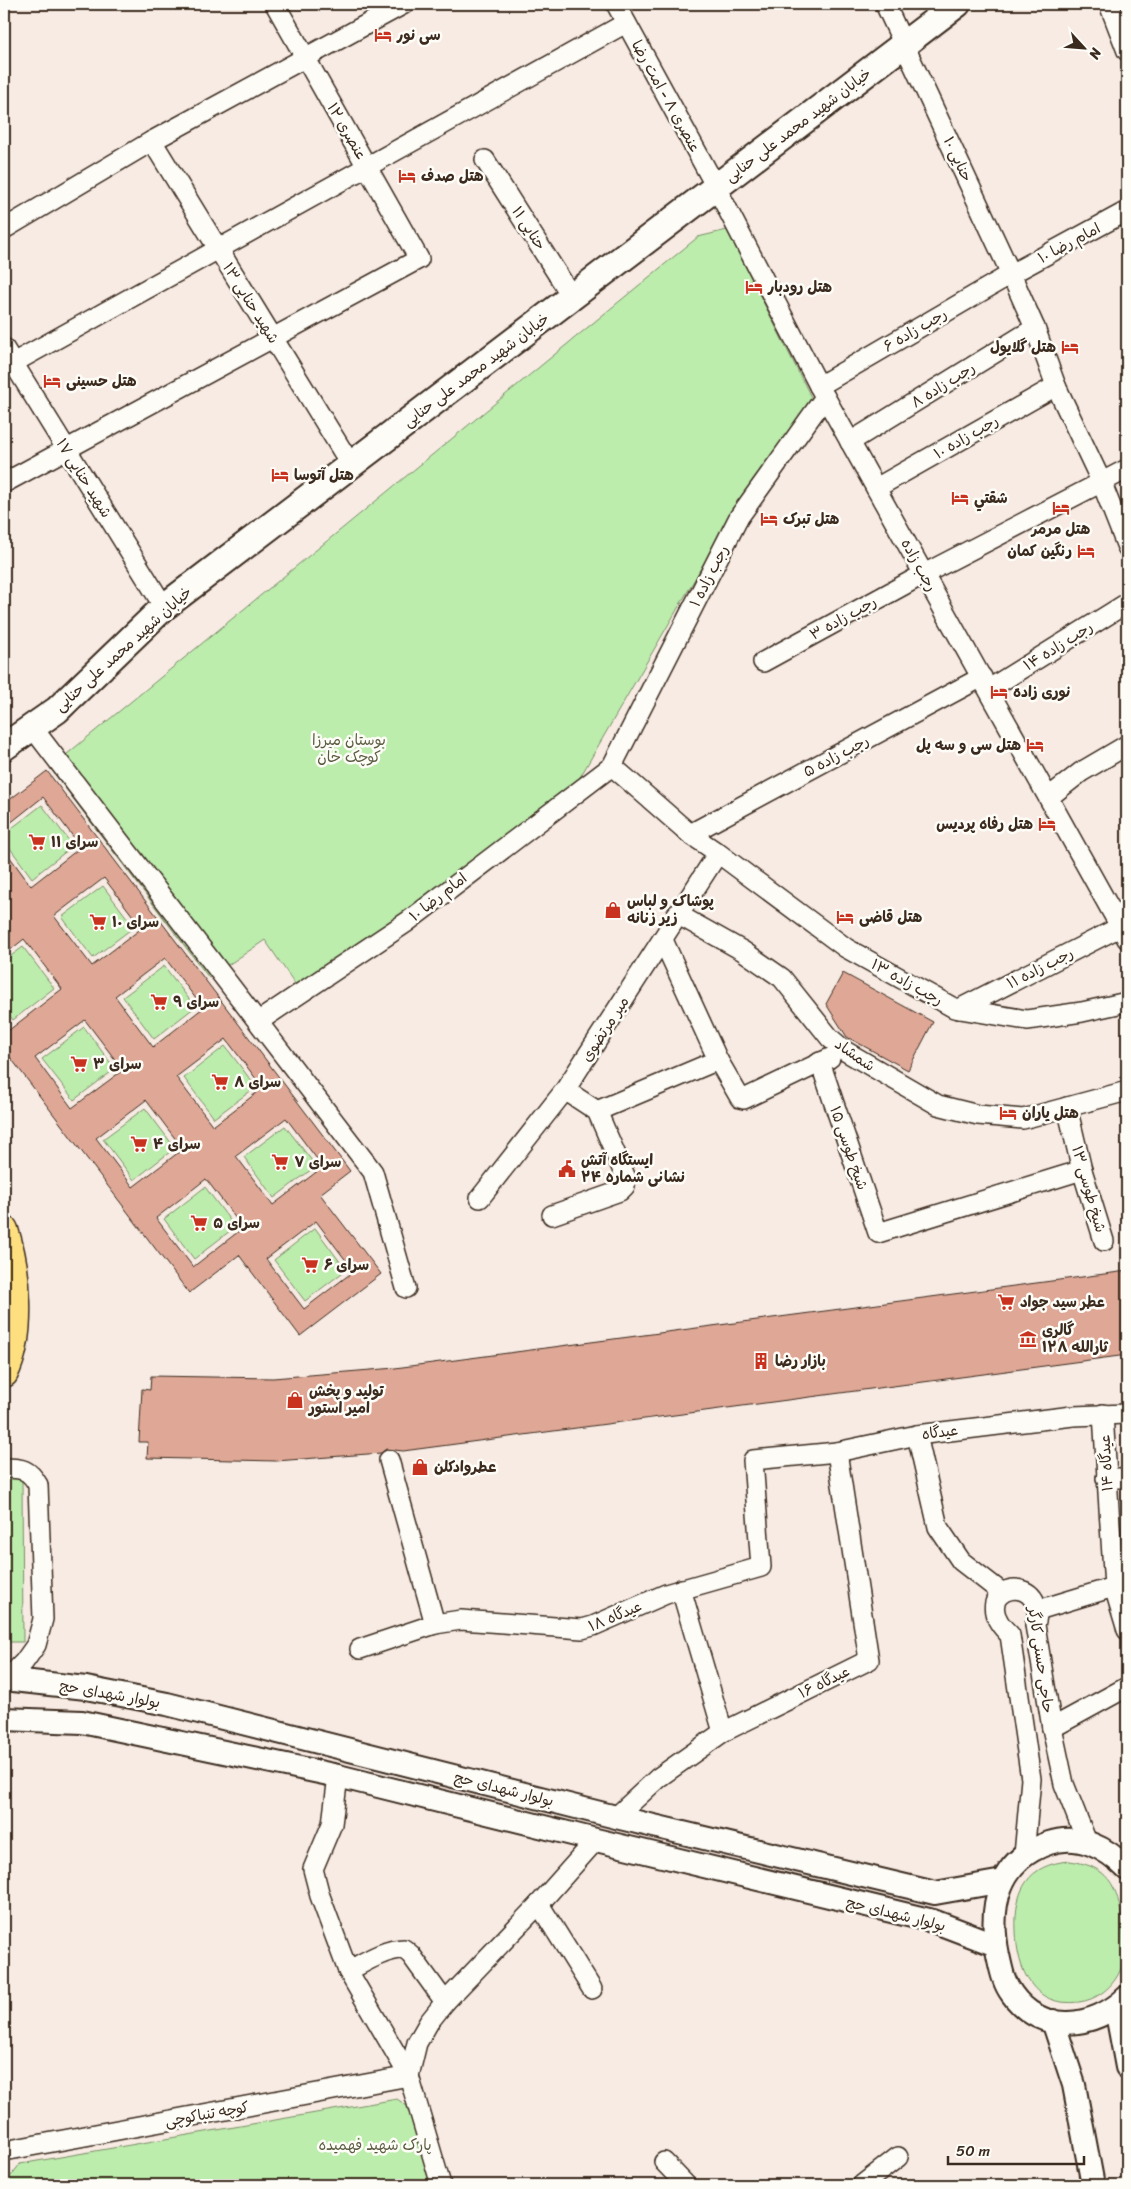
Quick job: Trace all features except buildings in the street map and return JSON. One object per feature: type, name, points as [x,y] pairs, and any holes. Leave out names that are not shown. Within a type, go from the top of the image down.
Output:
[{"type":"main road","name":"خیابان شهید محمد علی حنایی","points":[[4,748],[57,710],[164,607],[957,4]]},
{"type":"main road","points":[[4,1230],[11,1252],[15,1296],[15,1332],[9,1363],[4,1373]]},
{"type":"street","name":"عنصری ۱۲","points":[[272,338],[419,259],[275,4]]},
{"type":"street","points":[[4,229],[152,141],[404,4]]},
{"type":"street","name":"عنصری ۸ - امت رضا","points":[[616,4],[716,187]]},
{"type":"street","name":"حنایی ۱۰","points":[[885,4],[1011,274],[1035,328],[1056,386],[1101,480],[1127,547]]},
{"type":"street","points":[[1109,4],[1127,51]]},
{"type":"street","points":[[7,360],[218,249],[626,23]]},
{"type":"street","name":"شهید حنایی ۱۳","points":[[152,141],[350,465]]},
{"type":"street","name":"حنایی ۱۱","points":[[485,160],[572,297]]},
{"type":"street","name":"رجب زاده","points":[[716,187],[822,391],[1124,933]]},
{"type":"street","name":"امام رضا ۱۰","points":[[1011,274],[1127,211]]},
{"type":"street","name":"رجب زاده ۶","points":[[822,391],[1011,274]]},
{"type":"street","name":"رجب زاده ۸","points":[[850,442],[1035,328]]},
{"type":"street","points":[[4,483],[272,338]]},
{"type":"street","name":"شهید حنایی ۱۷","points":[[7,360],[66,449],[164,607]]},
{"type":"street","name":"رجب زاده ۱۰","points":[[876,488],[1056,386]]},
{"type":"street","name":"رجب زاده ۱","points":[[612,766],[739,517],[822,391]]},
{"type":"street","name":"رجب زاده ۳","points":[[763,662],[1101,480],[1127,469]]},
{"type":"street","name":"رجب زاده ۱۴","points":[[985,683],[1127,603]]},
{"type":"street","name":"رجب زاده ۵","points":[[690,834],[985,683]]},
{"type":"street","points":[[32,727],[373,1172],[406,1288]]},
{"type":"street","points":[[1049,798],[1081,772],[1127,745]]},
{"type":"street","name":"امام رضا ۱۰","points":[[259,1021],[407,922],[612,766]]},
{"type":"street","name":"رجب زاده ۱۳","points":[[612,766],[690,834],[846,948],[954,1008],[1027,1020],[1082,1012],[1127,1002]]},
{"type":"street","name":"میر مرتضوی","points":[[480,1198],[565,1090],[718,853]]},
{"type":"street","name":"شمشاد","points":[[677,914],[743,951],[782,978],[830,1038],[845,1051],[938,1105],[978,1115],[1023,1119],[1127,1091]]},
{"type":"street","name":"رجب زاده ۱۱","points":[[959,1009],[1124,933]]},
{"type":"street","points":[[663,940],[718,1060],[740,1098],[744,1099],[845,1051]]},
{"type":"street","points":[[597,1111],[718,1060]]},
{"type":"street","name":"۱۵ شیخ طوسی","points":[[820,1062],[878,1233],[1082,1170]]},
{"type":"street","points":[[552,1215],[620,1191],[626,1186],[626,1178],[597,1111],[565,1090]]},
{"type":"street","name":"شیخ طوسی ۱۳","points":[[1067,1107],[1082,1170],[1104,1241]]},
{"type":"street","name":"عیدگاه","points":[[753,1460],[837,1452],[917,1435],[1103,1414],[1127,1414]]},
{"type":"street","name":"عیدگاه ۱۴","points":[[1103,1414],[1114,1587],[1127,1630]]},
{"type":"street","points":[[917,1435],[938,1527],[961,1561],[1001,1592]]},
{"type":"street","name":"عیدگاه ۱۶","points":[[616,1817],[658,1778],[724,1732],[869,1660],[837,1452]]},
{"type":"street","points":[[389,1460],[435,1624]]},
{"type":"street","name":"عیدگاه ۱۸","points":[[360,1649],[435,1624],[461,1620],[582,1629],[666,1594],[761,1567],[753,1460]]},
{"type":"street","points":[[4,1468],[18,1468],[31,1474],[38,1486],[43,1619],[36,1645],[24,1662],[5,1680]]},
{"type":"street","points":[[1106,1478],[1127,1478]]},
{"type":"street","points":[[1038,1610],[1114,1587]]},
{"type":"street","points":[[681,1589],[724,1732]]},
{"type":"street","name":"حاجی حسنی کارگر","points":[[1024,1855],[1031,1779],[1010,1635],[999,1626],[993,1613],[995,1602],[1001,1592],[1013,1589],[1024,1590],[1032,1598],[1038,1610],[1035,1625],[1052,1728],[1064,1784],[1087,1842]]},
{"type":"street","name":"بولوار شهدای حج","points":[[5,1680],[86,1688],[167,1704],[616,1817],[935,1893],[1003,1881]]},
{"type":"street","points":[[1052,1728],[1127,1687]]},
{"type":"street","name":"بولوار شهدای حج","points":[[4,1719],[82,1722],[338,1776],[858,1904],[934,1920],[996,1944]]},
{"type":"street","points":[[338,1776],[332,1824],[313,1869],[320,1896],[348,1971],[409,2076],[441,2185]]},
{"type":"street","points":[[409,2076],[416,2043],[429,2022],[596,1840]]},
{"type":"street","points":[[1122,2003],[1102,2017],[1086,2022],[1069,2023],[1053,2021],[1037,2015],[1023,2006],[1012,1994],[1004,1980],[996,1944],[995,1913],[997,1896],[1003,1881],[1012,1867],[1024,1855],[1054,1841],[1071,1840],[1087,1842],[1103,1848],[1116,1857],[1127,1869]]},
{"type":"street","points":[[539,1904],[592,1988]]},
{"type":"street","points":[[348,1971],[370,1959],[404,1949],[411,1955],[446,2002]]},
{"type":"street","points":[[1122,2003],[1127,2067]]},
{"type":"street","points":[[1053,2021],[1074,2085],[1093,2185]]},
{"type":"street","name":"کوچه تنباکوچی","points":[[4,2151],[409,2076]]},
{"type":"street","points":[[862,2185],[898,2157]]},
{"type":"street","points":[[664,2162],[686,2185]]},
{"type":"green space","name":"بوستان میرزا کوچک خان","points":[[727,230],[812,399],[733,513],[579,779],[454,888],[306,1000],[265,940],[209,978],[50,768],[698,237]]},
{"type":"green space","points":[[42,805],[73,846],[32,878],[4,840],[4,834]]},
{"type":"green space","points":[[103,886],[134,927],[93,958],[62,917]]},
{"type":"green space","points":[[23,947],[54,988],[13,1020],[4,1008],[4,961]]},
{"type":"green space","points":[[164,966],[195,1007],[154,1039],[123,997]]},
{"type":"green space","points":[[84,1027],[115,1069],[74,1100],[42,1059]]},
{"type":"green space","points":[[225,1046],[256,1087],[214,1118],[184,1078]]},
{"type":"green space","points":[[145,1108],[175,1148],[134,1180],[103,1139]]},
{"type":"green space","points":[[285,1126],[316,1166],[274,1198],[244,1157]]},
{"type":"green space","points":[[205,1187],[235,1227],[194,1259],[164,1219]]},
{"type":"green space","points":[[315,1228],[346,1270],[305,1301],[274,1260]]},
{"type":"green space","points":[[4,1478],[22,1478],[23,1642],[4,1642]]},
{"type":"green space","points":[[1070,1861],[1085,1864],[1096,1869],[1112,1884],[1119,1904],[1123,1931],[1124,1953],[1121,1970],[1118,1975],[1102,1993],[1091,1999],[1079,2002],[1063,2002],[1050,1999],[1039,1992],[1031,1983],[1024,1972],[1020,1959],[1016,1931],[1018,1904],[1026,1882],[1033,1874],[1043,1868],[1055,1863]]},
{"type":"green space","name":"پارک شهید فهمیده","points":[[397,2099],[410,2108],[430,2185],[4,2185],[20,2164]]},
{"type":"place","name":"سی نور","points":[[383,35]]},
{"type":"place","name":"هتل صدف","points":[[407,176]]},
{"type":"place","name":"هتل رودبار","points":[[754,287]]},
{"type":"place","name":"هتل گلایول","points":[[1070,347]]},
{"type":"place","name":"هتل حسینی","points":[[52,381]]},
{"type":"place","name":"هتل آتوسا","points":[[280,475]]},
{"type":"place","name":"شقتي","points":[[960,498]]},
{"type":"place","name":"هتل مرمر","points":[[1061,508]]},
{"type":"place","name":"هتل تبرک","points":[[769,519]]},
{"type":"place","name":"رنگین کمان","points":[[1086,551]]},
{"type":"place","name":"نورى زاده","points":[[999,692]]},
{"type":"place","name":"هتل سی و سه پل","points":[[1035,745]]},
{"type":"place","name":"هتل رفاه پردیس","points":[[1047,824]]},
{"type":"place","name":"سرای ۱۱","points":[[37,842]]},
{"type":"place","name":"پوشاک و لباس زیر زنانه","points":[[613,910]]},
{"type":"place","name":"هتل قاضی","points":[[845,917]]},
{"type":"place","name":"سرای ۱۰","points":[[98,922]]},
{"type":"place","name":"سرای ۹","points":[[159,1002]]},
{"type":"place","name":"سرای ۳","points":[[79,1064]]},
{"type":"place","name":"سرای ۸","points":[[220,1082]]},
{"type":"place","name":"هتل یاران","points":[[1008,1113]]},
{"type":"place","name":"سرای ۴","points":[[139,1144]]},
{"type":"place","name":"سرای ۷","points":[[280,1162]]},
{"type":"place","name":"ایستگاه آتش نشانی شماره ۲۴","points":[[567,1169]]},
{"type":"place","name":"سرای ۵","points":[[199,1223]]},
{"type":"place","name":"سرای ۶","points":[[310,1265]]},
{"type":"place","name":"عطر سید جواد","points":[[1006,1302]]},
{"type":"place","name":"گالری ثارالله ۱۲۸","points":[[1028,1339]]},
{"type":"place","name":"بازار رضا","points":[[761,1361]]},
{"type":"place","name":"تولید و پخش امیر استور","points":[[295,1400]]},
{"type":"place","name":"عطروادکلن","points":[[420,1467]]}]
